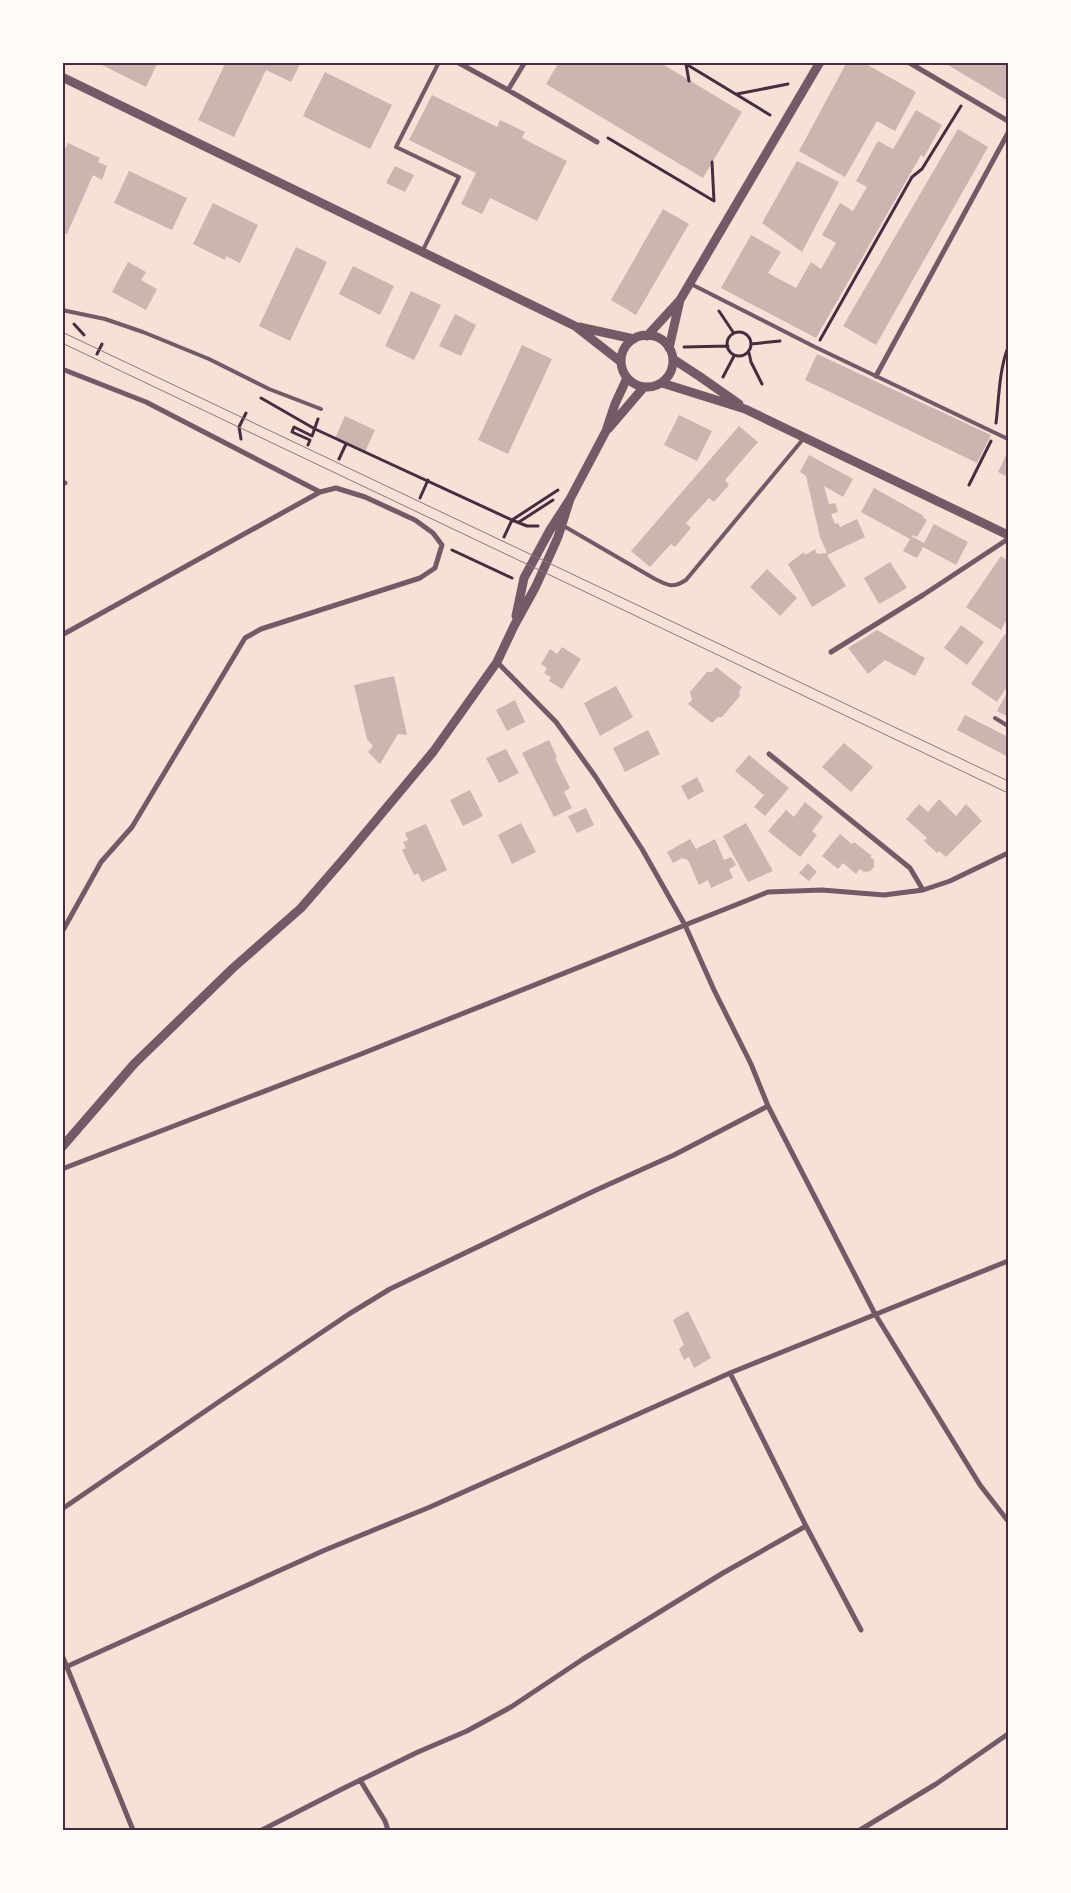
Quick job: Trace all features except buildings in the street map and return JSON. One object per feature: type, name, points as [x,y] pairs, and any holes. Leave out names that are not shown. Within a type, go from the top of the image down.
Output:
[{"type":"street","points":[[457,62],[597,142]]},
{"type":"street","points":[[508,90],[526,62]]},
{"type":"street","points":[[647,336],[680,300],[820,62]]},
{"type":"street","points":[[908,62],[1008,121]]},
{"type":"street","points":[[62,77],[575,326],[621,362]]},
{"type":"street","points":[[876,376],[1008,133]]},
{"type":"street","points":[[669,348],[680,300]]},
{"type":"street","points":[[575,326],[634,339],[647,336],[656,337],[669,348],[673,359],[670,373],[662,383],[653,387],[644,387],[634,384],[627,378],[621,362],[625,348],[634,339]]},
{"type":"street","points":[[673,359],[745,408],[1008,535]]},
{"type":"street","points":[[62,369],[146,402],[320,492]]},
{"type":"street","points":[[514,626],[524,578],[550,530],[570,499],[606,431],[615,404],[627,378]]},
{"type":"street","points":[[662,383],[745,408]]},
{"type":"street","points":[[606,431],[644,387]]},
{"type":"street","points":[[62,635],[320,492],[336,488],[365,497],[415,520],[433,533],[442,545],[435,568],[420,578],[261,629],[245,638],[132,826],[101,862],[62,932]]},
{"type":"street","points":[[62,1147],[134,1064],[233,968],[301,908],[433,752],[497,662],[536,586],[562,524],[570,499]]},
{"type":"street","points":[[831,652],[945,581],[1008,539]]},
{"type":"street","points":[[497,662],[556,722],[595,776],[642,849],[685,925],[714,990],[751,1064],[768,1106],[875,1314],[980,1485],[1008,1521]]},
{"type":"street","points":[[769,754],[910,868],[923,890]]},
{"type":"street","points":[[62,1169],[356,1056],[768,892],[822,890],[884,895],[923,890],[950,881],[1008,853]]},
{"type":"street","points":[[62,1509],[246,1383],[390,1289],[594,1191],[674,1155],[768,1106]]},
{"type":"street","points":[[68,1666],[325,1550],[430,1507],[730,1373],[1008,1261]]},
{"type":"street","points":[[730,1373],[806,1526],[861,1630]]},
{"type":"street","points":[[262,1830],[360,1780],[467,1731],[511,1707],[583,1658],[723,1573],[806,1526]]},
{"type":"street","points":[[62,1655],[133,1830]]},
{"type":"street","points":[[860,1830],[936,1784],[1008,1734]]},
{"type":"street","points":[[360,1780],[385,1821],[388,1830]]},
{"type":"lane","points":[[422,252],[459,177],[396,147],[439,62]]},
{"type":"lane","points":[[689,284],[1008,439]]},
{"type":"lane","points":[[62,310],[105,319],[143,332],[209,359],[269,389],[321,408]]},
{"type":"lane","points":[[562,524],[655,579],[671,586],[679,585],[686,580],[804,438]]},
{"type":"lane","points":[[995,718],[1008,726]]},
{"type":"path","points":[[686,63],[689,81]]},
{"type":"path","points":[[686,63],[770,115]]},
{"type":"path","points":[[736,94],[788,84]]},
{"type":"path","points":[[819,343],[912,177],[922,169],[961,106]]},
{"type":"path","points":[[606,137],[714,201],[712,162]]},
{"type":"path","points":[[718,308],[733,332]]},
{"type":"path","points":[[733,332],[728,338],[730,351],[734,356],[741,357],[749,353]]},
{"type":"path","points":[[733,332],[741,332],[748,336],[751,344],[749,353],[751,362],[762,384]]},
{"type":"path","points":[[97,354],[102,344]]},
{"type":"path","points":[[684,347],[728,346]]},
{"type":"path","points":[[969,485],[995,432],[1000,389],[1008,347]]},
{"type":"path","points":[[723,378],[734,356]]},
{"type":"path","points":[[259,397],[315,429],[346,444],[512,520],[527,526],[540,526]]},
{"type":"path","points":[[237,450],[241,440],[240,427],[246,414]]},
{"type":"path","points":[[308,445],[310,440],[292,432],[294,427],[312,436],[315,429]]},
{"type":"path","points":[[339,459],[346,444]]},
{"type":"path","points":[[420,498],[428,480]]},
{"type":"path","points":[[504,537],[512,520],[558,490]]},
{"type":"path","points":[[519,522],[554,499]]},
{"type":"path","points":[[442,545],[516,580]]},
{"type":"tram line","points":[[62,332],[1008,781]]},
{"type":"tram line","points":[[62,343],[1008,793]]}]
